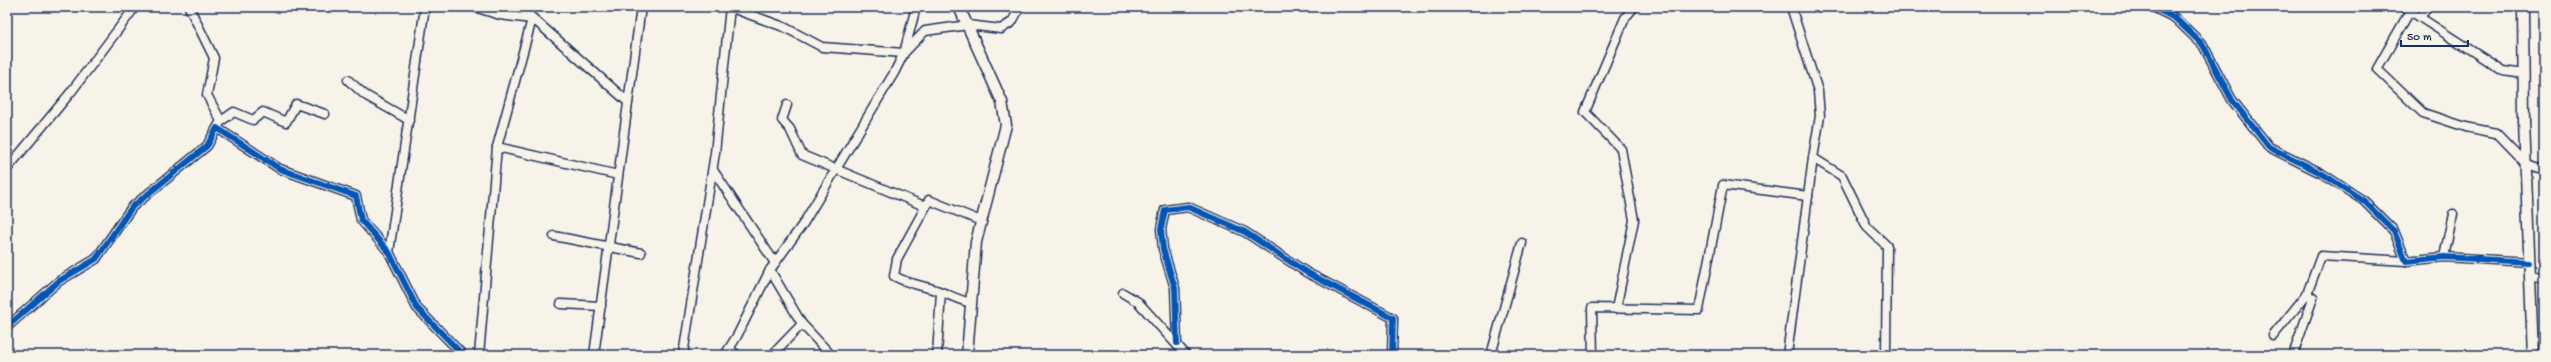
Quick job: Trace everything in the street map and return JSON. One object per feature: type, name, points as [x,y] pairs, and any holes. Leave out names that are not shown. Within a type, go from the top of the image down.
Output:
[{"type":"street","points":[[7,169],[71,92],[135,7]]},
{"type":"street","points":[[189,7],[214,58],[207,96],[219,124],[280,169],[356,196],[361,220],[389,252],[417,308],[463,355]]},
{"type":"street","points":[[389,252],[425,7]]},
{"type":"street","points":[[474,7],[500,15],[532,19]]},
{"type":"street","points":[[520,7],[628,102]]},
{"type":"street","points":[[594,355],[641,7]]},
{"type":"street","points":[[683,355],[712,170],[730,7],[784,27],[822,46],[904,53]]},
{"type":"street","points":[[737,355],[727,352],[770,270],[803,224],[894,73],[904,53],[916,7]]},
{"type":"street","points":[[959,7],[1002,102],[1006,125],[976,242],[966,355]]},
{"type":"street","points":[[904,53],[925,31],[968,25],[1001,29],[1012,22],[1020,7]]},
{"type":"street","points":[[1616,309],[1634,220],[1621,149],[1585,112],[1625,18],[1634,7]]},
{"type":"street","points":[[1787,355],[1820,116],[1818,91],[1791,7]]},
{"type":"street","points":[[2153,7],[2175,18],[2203,45],[2232,100],[2269,147],[2321,174],[2364,201],[2394,230],[2406,261]]},
{"type":"street","points":[[2420,17],[2428,7]]},
{"type":"street","points":[[2521,8],[2533,355]]},
{"type":"street","points":[[2524,74],[2503,71],[2407,9],[2377,69],[2423,113],[2466,127],[2496,133],[2527,165],[2544,171]]},
{"type":"street","points":[[479,355],[497,147],[532,19]]},
{"type":"street","points":[[348,80],[365,95],[409,120]]},
{"type":"street","points":[[7,327],[59,281],[96,259],[132,207],[207,146],[219,124],[234,112],[253,120],[263,112],[286,122],[296,104],[325,114]]},
{"type":"street","points":[[787,106],[782,120],[790,129],[802,155],[926,206]]},
{"type":"street","points":[[497,147],[618,175]]},
{"type":"street","points":[[1813,158],[1842,176],[1867,227],[1887,246],[1886,355]]},
{"type":"street","points":[[712,170],[775,263]]},
{"type":"street","points":[[1593,355],[1592,308],[1698,310],[1723,185],[1808,196]]},
{"type":"street","points":[[971,303],[958,300],[941,292],[907,283],[894,276],[897,259],[929,200],[982,221]]},
{"type":"street","points":[[1177,343],[1175,288],[1164,253],[1161,229],[1165,210],[1188,207],[1245,232],[1306,272],[1393,318],[1392,355]]},
{"type":"street","points":[[2444,257],[2453,214]]},
{"type":"street","points":[[554,236],[608,248],[641,253]]},
{"type":"street","points":[[1491,355],[1522,243]]},
{"type":"street","points":[[2273,336],[2307,294],[2321,256],[2406,261],[2444,257],[2529,262]]},
{"type":"street","points":[[770,270],[802,324],[831,355]]},
{"type":"street","points":[[2531,276],[2544,279]]},
{"type":"street","points":[[937,355],[941,292]]},
{"type":"street","points":[[1123,293],[1138,302],[1177,343],[1186,355]]},
{"type":"street","points":[[2292,355],[2313,298],[2307,294]]},
{"type":"street","points":[[561,304],[601,306]]},
{"type":"street","points":[[772,355],[802,324]]},
{"type":"cycle path","points":[[2153,7],[2175,18],[2203,45],[2232,100],[2269,147],[2321,173],[2364,201],[2394,231],[2406,261],[2444,257],[2529,262]]},
{"type":"cycle path","points":[[7,327],[59,281],[96,259],[132,207],[207,146],[217,128],[280,169],[356,196],[361,220],[389,252],[417,308],[463,355]]},
{"type":"cycle path","points":[[1177,343],[1175,288],[1163,249],[1161,229],[1165,210],[1188,207],[1245,232],[1306,272],[1393,318],[1392,355]]}]
